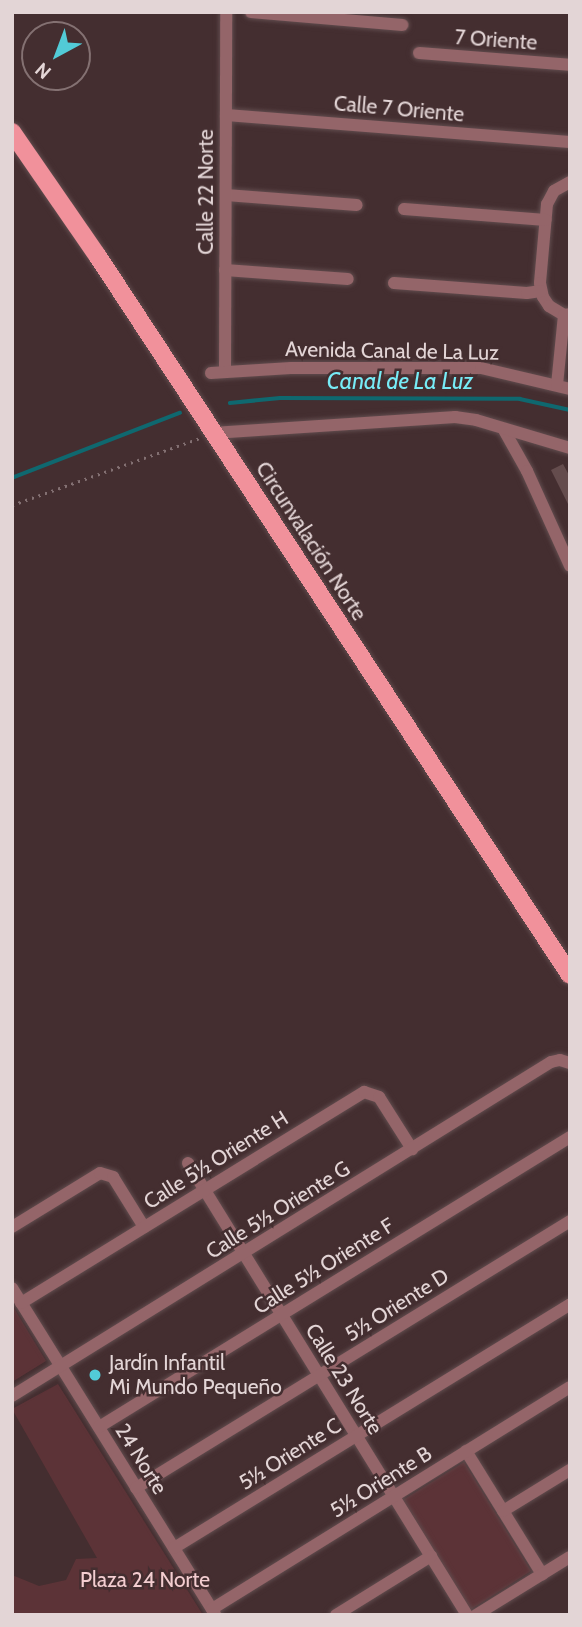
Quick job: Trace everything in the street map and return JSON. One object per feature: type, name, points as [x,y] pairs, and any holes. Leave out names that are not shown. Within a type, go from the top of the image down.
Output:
[{"type":"main road","name":"Circunvalación Norte","points":[[12,132],[570,975]]},
{"type":"street","name":"Calle 22 Norte","points":[[225,371],[226,12]]},
{"type":"street","points":[[251,12],[402,25]]},
{"type":"street","name":"7 Oriente","points":[[419,53],[570,65]]},
{"type":"street","name":"Calle 7 Oriente","points":[[226,115],[570,142]]},
{"type":"street","points":[[564,387],[567,315],[549,306],[541,291],[545,220],[550,197],[559,187],[570,182]]},
{"type":"street","points":[[226,195],[357,205]]},
{"type":"street","points":[[404,209],[545,220]]},
{"type":"street","points":[[225,270],[348,279]]},
{"type":"street","points":[[394,283],[527,293],[541,291]]},
{"type":"street","name":"Avenida Canal de La Luz","points":[[211,373],[481,368],[564,387]]},
{"type":"street","points":[[213,433],[455,417],[570,449]]},
{"type":"street","points":[[504,430],[527,471],[570,566]]},
{"type":"street","name":"Calle 5½ Oriente G","points":[[12,1396],[551,1062],[568,1062]]},
{"type":"street","name":"Calle 5½ Oriente H","points":[[21,1303],[364,1092],[379,1097],[412,1149]]},
{"type":"street","name":"Calle 5½ Oriente F","points":[[99,1427],[570,1137]]},
{"type":"street","name":"Calle 23 Norte","points":[[188,1163],[467,1615]]},
{"type":"street","points":[[12,1227],[100,1173],[113,1177],[144,1227]]},
{"type":"street","name":"5½ Oriente D","points":[[136,1488],[570,1221]]},
{"type":"street","name":"24 Norte","points":[[12,1288],[213,1612]]},
{"type":"street","name":"5½ Oriente C","points":[[174,1548],[570,1304]]},
{"type":"street","name":"5½ Oriente B","points":[[213,1612],[393,1496],[570,1387]]},
{"type":"street","points":[[466,1451],[542,1574]]},
{"type":"street","points":[[503,1511],[570,1470]]},
{"type":"street","points":[[336,1615],[430,1556]]},
{"type":"street","points":[[476,1615],[570,1557]]},
{"type":"path","points":[[12,505],[213,433]]},
{"type":"green space","points":[[12,1305],[46,1361],[12,1382]]},
{"type":"green space","name":"Plaza 24 Norte","points":[[58,1384],[203,1615],[12,1615],[12,1575],[39,1586],[66,1580],[76,1559],[97,1558],[12,1409]]},
{"type":"green space","points":[[464,1462],[531,1571],[470,1610],[403,1500]]},
{"type":"building","points":[[563,464],[570,477],[570,508],[551,470]]},
{"type":"waterway","name":"Canal de La Luz","points":[[230,403],[280,398],[520,399],[570,410]]},
{"type":"waterway","name":"Canal de La Luz","points":[[12,478],[180,413]]},
{"type":"place","name":"Jardín Infantil Mi Mundo Pequeño","points":[[95,1375]]}]
